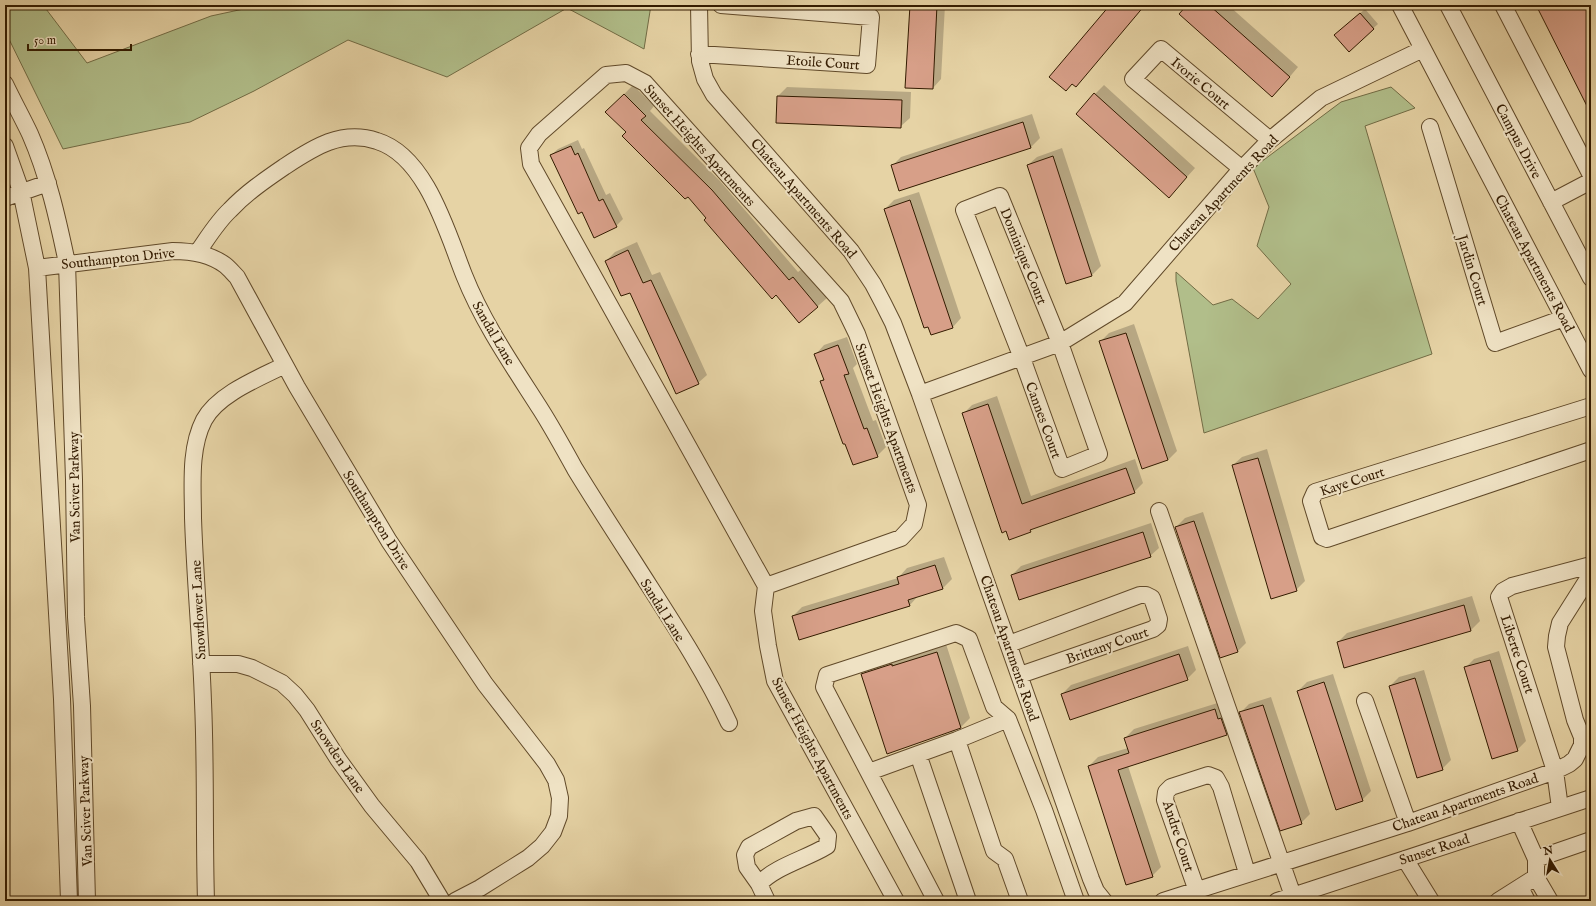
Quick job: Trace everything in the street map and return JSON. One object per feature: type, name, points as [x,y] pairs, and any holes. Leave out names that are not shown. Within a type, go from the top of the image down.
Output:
[{"type":"street","name":"Chateau Apartments Road","points":[[699,5],[699,54],[705,79],[714,95],[851,250],[874,284],[893,323],[920,394],[1091,879],[1096,891],[1104,901]]},
{"type":"street","name":"Etoile Court","points":[[699,54],[868,65],[871,17],[721,5]]},
{"type":"street","points":[[1400,5],[1423,49]]},
{"type":"street","name":"Campus Drive","points":[[1448,5],[1591,278]]},
{"type":"street","points":[[1503,5],[1591,175]]},
{"type":"street","name":"Chateau Apartments Road","points":[[920,394],[1060,344],[1125,303],[1242,169],[1270,140],[1321,98],[1423,49],[1591,370]]},
{"type":"street","name":"Ivorie Court","points":[[1242,169],[1133,79],[1161,50],[1270,140]]},
{"type":"street","name":"Sunset Heights Apartments","points":[[766,586],[901,538],[914,524],[918,505],[857,334],[841,301],[645,83],[626,73],[606,75],[539,134],[529,148],[532,164],[766,586],[763,611],[775,681],[896,901]]},
{"type":"street","name":"Van Sciver Parkway","points":[[5,84],[30,134],[48,183],[67,263],[74,472],[76,617],[82,706],[87,901]]},
{"type":"street","name":"Jardin Court","points":[[1430,127],[1495,343],[1564,318]]},
{"type":"street","name":"Sandal Lane","points":[[197,253],[230,210],[251,191],[296,159],[322,144],[349,137],[364,138],[377,141],[390,147],[401,155],[420,177],[434,200],[444,220],[471,291],[489,327],[598,507],[699,667],[729,723]]},
{"type":"street","name":"Van Sciver Parkway","points":[[5,146],[21,191],[37,268],[62,692],[69,901]]},
{"type":"street","points":[[1551,202],[1591,182]]},
{"type":"street","points":[[5,198],[21,191],[48,183]]},
{"type":"street","name":"Dominique Court","points":[[1022,358],[964,210],[1000,196],[1060,344]]},
{"type":"street","name":"Southampton Drive","points":[[37,268],[173,250],[197,253],[226,265],[237,277],[336,455],[401,560],[485,684],[547,764],[556,780],[560,798],[559,816],[553,832],[542,846],[528,858],[480,888],[455,901]]},
{"type":"street","name":"Cannes Court","points":[[1022,358],[1062,469],[1099,454],[1060,344]]},
{"type":"street","name":"Snowflower Lane","points":[[206,901],[204,839],[206,792],[193,507],[193,469],[198,434],[204,419],[224,399],[233,392],[285,365]]},
{"type":"street","name":"Kaye Court","points":[[1591,406],[1315,492],[1311,501],[1322,538],[1328,539],[1591,450]]},
{"type":"street","points":[[1159,511],[1293,896]]},
{"type":"street","name":"Liberte Court","points":[[1560,808],[1555,772],[1499,597],[1503,591],[1512,586],[1591,565]]},
{"type":"street","name":"Chateau Apartments Road","points":[[1163,901],[1408,823],[1555,772],[1569,764],[1577,756],[1582,745],[1582,737],[1575,720],[1556,648],[1557,636],[1560,623],[1591,574]]},
{"type":"street","name":"Brittany Court","points":[[1009,644],[1140,595],[1146,595],[1152,598],[1159,619],[1158,625],[1153,629],[1020,676]]},
{"type":"street","points":[[936,901],[824,687],[827,675],[956,633],[969,639],[994,707],[1008,718],[1044,810],[1076,901]]},
{"type":"street","name":"Snowden Lane","points":[[201,664],[238,664],[252,668],[282,683],[295,695],[307,710],[338,759],[368,800],[422,867],[442,901]]},
{"type":"street","points":[[1365,701],[1408,823]]},
{"type":"street","points":[[869,772],[957,740],[1008,718]]},
{"type":"street","points":[[957,740],[994,851],[1005,859],[1020,901]]},
{"type":"street","points":[[918,754],[968,901]]},
{"type":"street","name":"Andre Court","points":[[1197,891],[1165,800],[1166,792],[1171,787],[1208,775],[1216,778],[1221,787],[1247,873]]},
{"type":"street","name":"Sunset Road","points":[[1276,901],[1591,798]]},
{"type":"street","points":[[759,884],[766,876],[816,853],[827,846],[828,836],[814,816],[796,821],[749,847],[745,855],[746,867],[759,884],[767,901]]},
{"type":"street","points":[[1519,821],[1536,859],[1536,877],[1550,901]]},
{"type":"street","points":[[1536,859],[1591,840]]},
{"type":"street","points":[[1406,859],[1431,901]]},
{"type":"street","points":[[1498,901],[1523,894],[1536,877]]},
{"type":"green space","points":[[5,5],[43,5],[87,63],[211,16],[262,5],[651,5],[644,49],[567,8],[447,77],[348,40],[254,91],[190,122],[63,149],[5,31]]},
{"type":"green space","points":[[1391,87],[1415,108],[1365,126],[1432,354],[1204,433],[1176,281],[1176,272],[1213,305],[1232,299],[1258,319],[1291,284],[1257,246],[1269,207],[1253,168],[1341,102]]},
{"type":"building","points":[[910,5],[937,5],[933,89],[905,88]]},
{"type":"building","points":[[1110,5],[1145,5],[1076,87],[1072,84],[1066,91],[1049,77]]},
{"type":"building","points":[[1187,5],[1209,5],[1290,77],[1272,97],[1179,14]]},
{"type":"building","points":[[1536,5],[1591,5],[1591,114]]},
{"type":"building","points":[[1360,13],[1374,29],[1349,52],[1334,35]]},
{"type":"building","points":[[1094,93],[1187,177],[1169,198],[1076,114]]},
{"type":"building","points":[[624,94],[646,116],[641,120],[712,190],[789,280],[793,277],[818,307],[799,323],[776,295],[772,299],[704,220],[706,218],[688,197],[685,199],[622,136],[626,132],[605,112]]},
{"type":"building","points":[[777,96],[902,100],[901,128],[776,123]]},
{"type":"building","points":[[1023,122],[1031,148],[899,191],[891,165]]},
{"type":"building","points":[[571,146],[575,155],[578,153],[599,201],[603,199],[617,227],[594,238],[582,212],[578,214],[550,155]]},
{"type":"building","points":[[1053,156],[1092,276],[1066,284],[1027,165]]},
{"type":"building","points":[[910,200],[953,328],[931,335],[928,327],[924,328],[884,209]]},
{"type":"building","points":[[628,250],[643,283],[651,280],[699,384],[676,394],[630,293],[621,296],[605,261]]},
{"type":"building","points":[[1126,333],[1168,460],[1142,469],[1099,341]]},
{"type":"building","points":[[838,345],[849,374],[844,375],[864,429],[867,428],[878,457],[853,465],[845,444],[843,444],[820,381],[824,380],[814,354]]},
{"type":"building","points":[[988,404],[1022,504],[1126,468],[1135,493],[1030,530],[1031,532],[1009,540],[1006,531],[1002,533],[962,413]]},
{"type":"building","points":[[1258,458],[1297,591],[1271,599],[1232,465]]},
{"type":"building","points":[[1194,521],[1238,652],[1220,658],[1175,527]]},
{"type":"building","points":[[1143,532],[1151,557],[1019,600],[1011,575]]},
{"type":"building","points":[[935,565],[943,589],[908,600],[910,606],[799,640],[792,616],[899,584],[897,577]]},
{"type":"building","points":[[1464,605],[1471,631],[1344,668],[1337,642]]},
{"type":"building","points":[[937,652],[961,728],[887,754],[861,674]]},
{"type":"building","points":[[1179,654],[1188,680],[1070,720],[1061,694]]},
{"type":"building","points":[[1490,660],[1518,751],[1492,759],[1464,667]]},
{"type":"building","points":[[1415,678],[1443,770],[1417,778],[1389,686]]},
{"type":"building","points":[[1324,682],[1363,801],[1336,810],[1297,691]]},
{"type":"building","points":[[1263,705],[1302,824],[1280,831],[1239,712]]},
{"type":"building","points":[[1215,709],[1218,719],[1221,718],[1227,735],[1118,770],[1153,877],[1126,885],[1088,766],[1129,753],[1124,738]]}]
